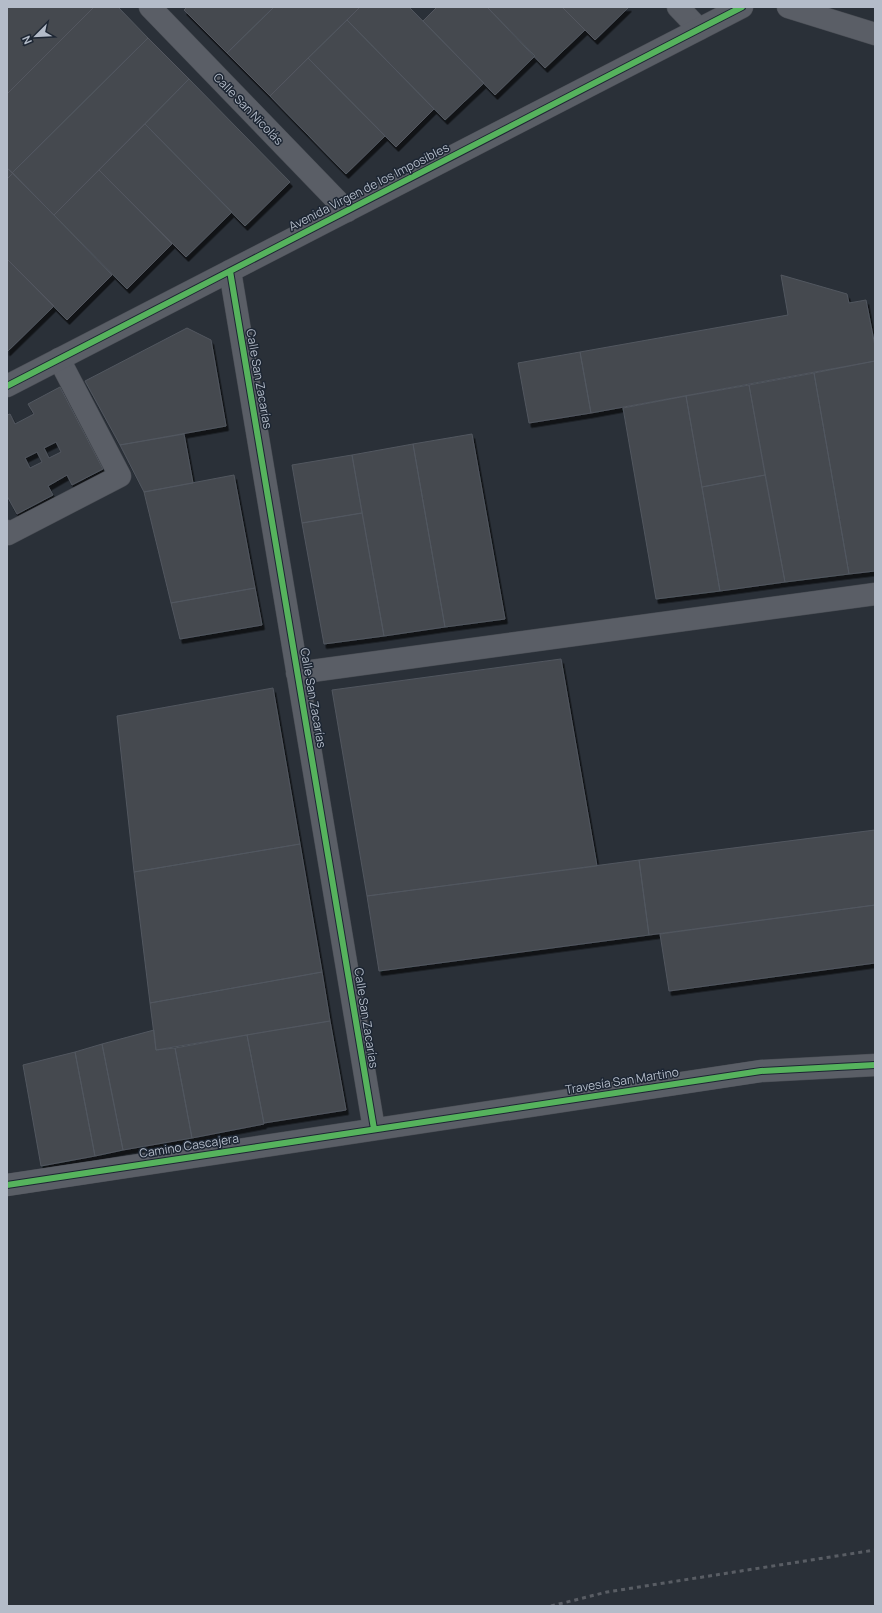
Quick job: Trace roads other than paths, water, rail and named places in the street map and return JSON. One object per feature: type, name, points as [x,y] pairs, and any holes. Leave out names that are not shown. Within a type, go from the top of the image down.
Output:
[{"type":"street","name":"Calle San Nicolás","points":[[150,7],[347,211]]},
{"type":"street","points":[[678,7],[699,29]]},
{"type":"street","name":"Avenida Virgen de los Imposibles","points":[[7,386],[742,7]]},
{"type":"street","points":[[788,7],[875,34]]},
{"type":"street","name":"Calle San Zacarías","points":[[230,271],[374,1130]]},
{"type":"street","points":[[7,531],[8,534],[120,476],[59,359]]},
{"type":"street","points":[[297,673],[875,594]]},
{"type":"street","name":"Travesía San Martino","points":[[374,1130],[761,1071],[875,1064]]},
{"type":"street","name":"Camino Cascajera","points":[[7,1185],[374,1130]]},
{"type":"railway","points":[[551,1606],[607,1592],[875,1550]]}]
